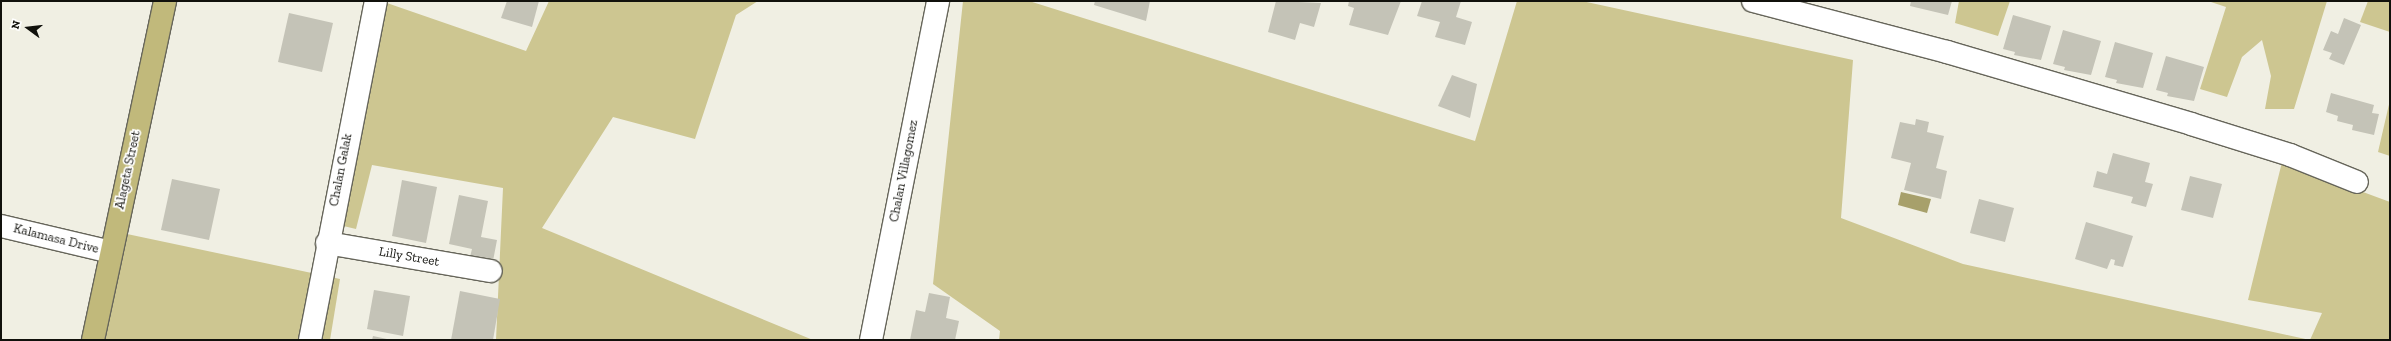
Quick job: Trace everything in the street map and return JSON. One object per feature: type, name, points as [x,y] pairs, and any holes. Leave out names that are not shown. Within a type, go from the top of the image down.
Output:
[{"type":"main road","name":"Alageta Street","points":[[93,340],[165,1]]},
{"type":"street","name":"Chalan Galak","points":[[310,340],[327,243],[376,1]]},
{"type":"street","name":"Chalan Villagomez","points":[[871,340],[938,1]]},
{"type":"street","points":[[1752,1],[1947,52],[2191,124],[2290,155],[2357,182]]},
{"type":"street","name":"Kalamasa Drive","points":[[1,226],[111,252]]},
{"type":"street","name":"Lilly Street","points":[[327,243],[491,271]]},
{"type":"shaded area","points":[[549,1],[758,1],[736,15],[695,139],[613,117],[542,228],[813,340],[496,340],[503,188],[372,165],[356,229],[335,224],[384,2],[526,51]]},
{"type":"shaded area","points":[[963,1],[1029,1],[1475,141],[1517,1],[1582,1],[1853,60],[1841,218],[1963,264],[2310,340],[999,340],[1000,331],[933,284]]},
{"type":"shaded area","points":[[1959,1],[2010,1],[1998,36],[1955,23]]},
{"type":"shaded area","points":[[2208,1],[2327,1],[2294,109],[2265,109],[2271,76],[2262,40],[2242,57],[2227,97],[2200,89],[2226,7]]},
{"type":"shaded area","points":[[2368,1],[2390,1],[2390,32],[2360,22]]},
{"type":"shaded area","points":[[2390,100],[2390,156],[2378,152]]},
{"type":"shaded area","points":[[2282,162],[2390,202],[2390,340],[2310,340],[2322,313],[2248,300]]},
{"type":"shaded area","points":[[1901,192],[1931,199],[1927,213],[1898,205]]},
{"type":"shaded area","points":[[127,234],[340,279],[330,340],[105,340]]},
{"type":"building","points":[[507,1],[539,1],[532,27],[501,18]]},
{"type":"building","points":[[1095,1],[1150,1],[1146,21],[1094,5]]},
{"type":"building","points":[[1276,1],[1321,3],[1314,27],[1300,23],[1295,40],[1268,32]]},
{"type":"building","points":[[1349,1],[1401,1],[1388,35],[1349,25],[1354,8],[1348,6]]},
{"type":"building","points":[[1422,1],[1461,1],[1456,17],[1472,22],[1465,45],[1435,37],[1440,22],[1417,16]]},
{"type":"building","points":[[1911,1],[1952,1],[1948,15],[1910,6]]},
{"type":"building","points":[[289,13],[333,23],[322,72],[278,62]]},
{"type":"building","points":[[2013,15],[2051,26],[2041,60],[2014,55],[2015,52],[2003,49]]},
{"type":"building","points":[[2344,18],[2361,25],[2344,65],[2329,59],[2332,53],[2323,50],[2331,31],[2338,34]]},
{"type":"building","points":[[2063,30],[2101,41],[2091,75],[2064,70],[2065,67],[2053,64]]},
{"type":"building","points":[[2115,42],[2153,53],[2143,88],[2116,83],[2117,80],[2105,77]]},
{"type":"building","points":[[2166,56],[2204,67],[2194,101],[2167,96],[2168,93],[2156,90]]},
{"type":"building","points":[[1452,75],[1477,84],[1470,118],[1438,106]]},
{"type":"building","points":[[2331,93],[2374,105],[2372,113],[2379,114],[2374,135],[2352,130],[2353,125],[2337,121],[2338,116],[2326,112]]},
{"type":"building","points":[[1916,119],[1929,122],[1927,132],[1944,136],[1936,168],[1947,171],[1941,199],[1904,190],[1911,163],[1891,158],[1900,122],[1915,125]]},
{"type":"building","points":[[2113,153],[2150,163],[2145,182],[2153,184],[2146,207],[2131,203],[2133,197],[2093,187],[2097,171],[2107,174]]},
{"type":"building","points":[[2190,176],[2222,184],[2213,218],[2181,210]]},
{"type":"building","points":[[172,179],[220,189],[209,240],[161,230]]},
{"type":"building","points":[[402,180],[437,187],[426,243],[392,236]]},
{"type":"building","points":[[459,195],[488,201],[481,237],[497,240],[493,261],[470,257],[472,249],[449,244]]},
{"type":"building","points":[[1979,199],[2014,208],[2005,242],[1970,233]]},
{"type":"building","points":[[2086,222],[2133,236],[2123,267],[2114,265],[2115,260],[2111,259],[2107,269],[2075,259]]},
{"type":"building","points":[[374,290],[410,296],[403,336],[367,329]]},
{"type":"building","points":[[460,291],[500,299],[493,340],[451,340]]},
{"type":"building","points":[[929,293],[950,297],[946,318],[959,321],[955,340],[910,340],[916,310],[925,312]]},
{"type":"building","points":[[373,336],[387,339],[387,340],[372,340]]}]
